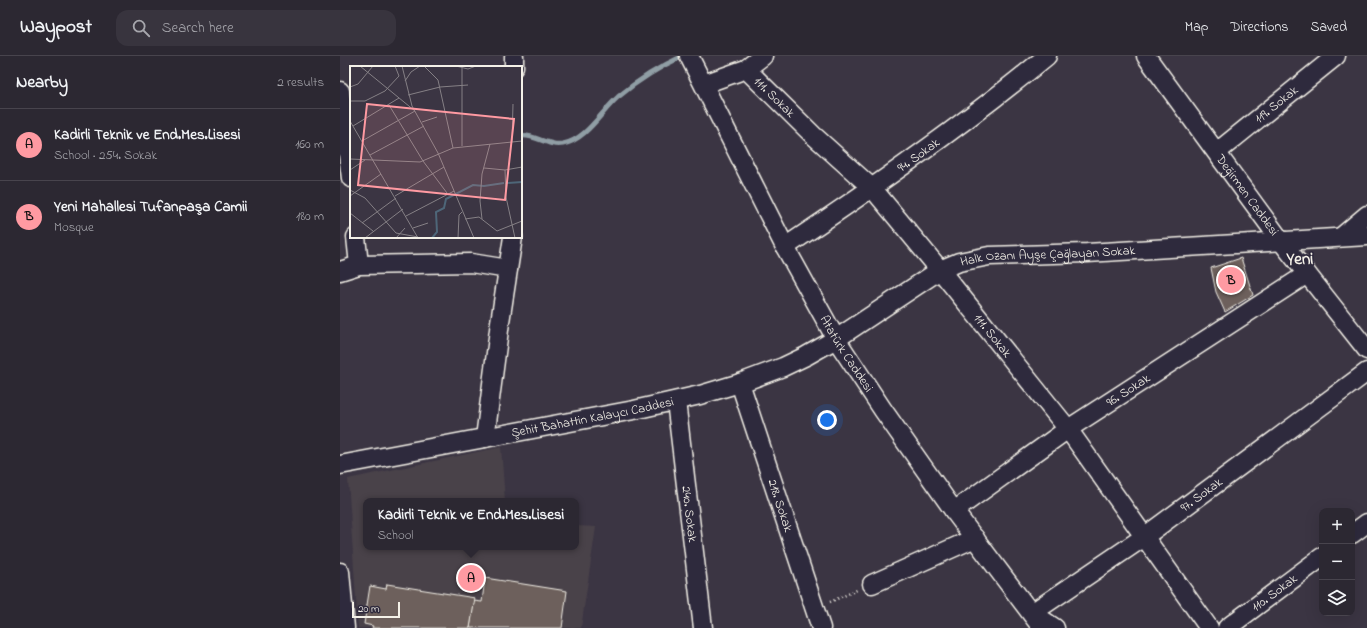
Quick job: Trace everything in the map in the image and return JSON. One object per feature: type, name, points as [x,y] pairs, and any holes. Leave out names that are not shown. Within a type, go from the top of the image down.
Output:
[{"type":"street","name":"Atatürk Caddesi","points":[[689,56],[785,247],[836,338],[883,410],[954,511],[1037,621]]},
{"type":"street","points":[[704,84],[746,69],[763,56]]},
{"type":"street","name":"94. Sokak","points":[[785,247],[872,189],[1010,87],[1047,56]]},
{"type":"street","name":"Değirmen Caddesi","points":[[1146,56],[1281,241],[1367,350]]},
{"type":"street","name":"119. Sokak","points":[[1217,152],[1336,56]]},
{"type":"street","name":"111. Sokak","points":[[746,69],[813,135],[872,189],[940,270],[1068,429],[1210,628]]},
{"type":"street","points":[[340,91],[350,170]]},
{"type":"street","points":[[1341,237],[1367,215]]},
{"type":"street","name":"Halk Ozanı Ayşe Çağlayan Sokak","points":[[836,338],[940,270],[959,262],[989,256],[1087,254],[1367,236]]},
{"type":"street","points":[[356,238],[359,265]]},
{"type":"street","points":[[485,438],[513,238]]},
{"type":"street","points":[[340,271],[359,265],[471,263],[508,269]]},
{"type":"street","name":"96. Sokak","points":[[954,511],[1068,429],[1307,274]]},
{"type":"street","name":"Şehit Bahattin Kalaycı Caddesi","points":[[340,465],[676,401],[740,383],[783,367],[836,338]]},
{"type":"street","name":"97. Sokak","points":[[1037,621],[1144,537],[1367,372]]},
{"type":"street","name":"218. Sokak","points":[[740,383],[821,628]]},
{"type":"street","name":"240. Sokak","points":[[676,401],[703,628]]},
{"type":"street","points":[[1355,532],[1367,523]]},
{"type":"street","points":[[872,584],[975,538]]},
{"type":"street","name":"110. Sokak","points":[[1227,628],[1319,559]]},
{"type":"street","points":[[340,572],[345,628]]},
{"type":"street","points":[[1037,621],[1055,628]]},
{"type":"path","points":[[815,608],[872,584]]},
{"type":"shaded area","points":[[501,447],[505,498],[363,498],[363,550],[579,550],[579,526],[596,527],[581,628],[358,628],[348,479]]},
{"type":"building","points":[[1241,258],[1253,295],[1225,312],[1216,292],[1211,268]]},
{"type":"building","points":[[485,578],[567,591],[562,628],[470,628],[474,601],[482,602]]},
{"type":"building","points":[[387,584],[475,598],[470,628],[372,628],[373,626],[364,624],[370,586],[386,589]]},
{"type":"waterway","points":[[522,136],[531,137],[552,144],[563,144],[571,141],[579,137],[593,125],[612,103],[625,91],[649,74],[683,56]]},
{"type":"place","name":"Yeni Mahallesi Tufanpaşa Camii","points":[[1231,280]]},
{"type":"place","name":"Kadirli Teknik ve End.Mes.Lisesi","points":[[471,578]]},
{"type":"district","name":"Yeni","points":[[1300,259]]}]
